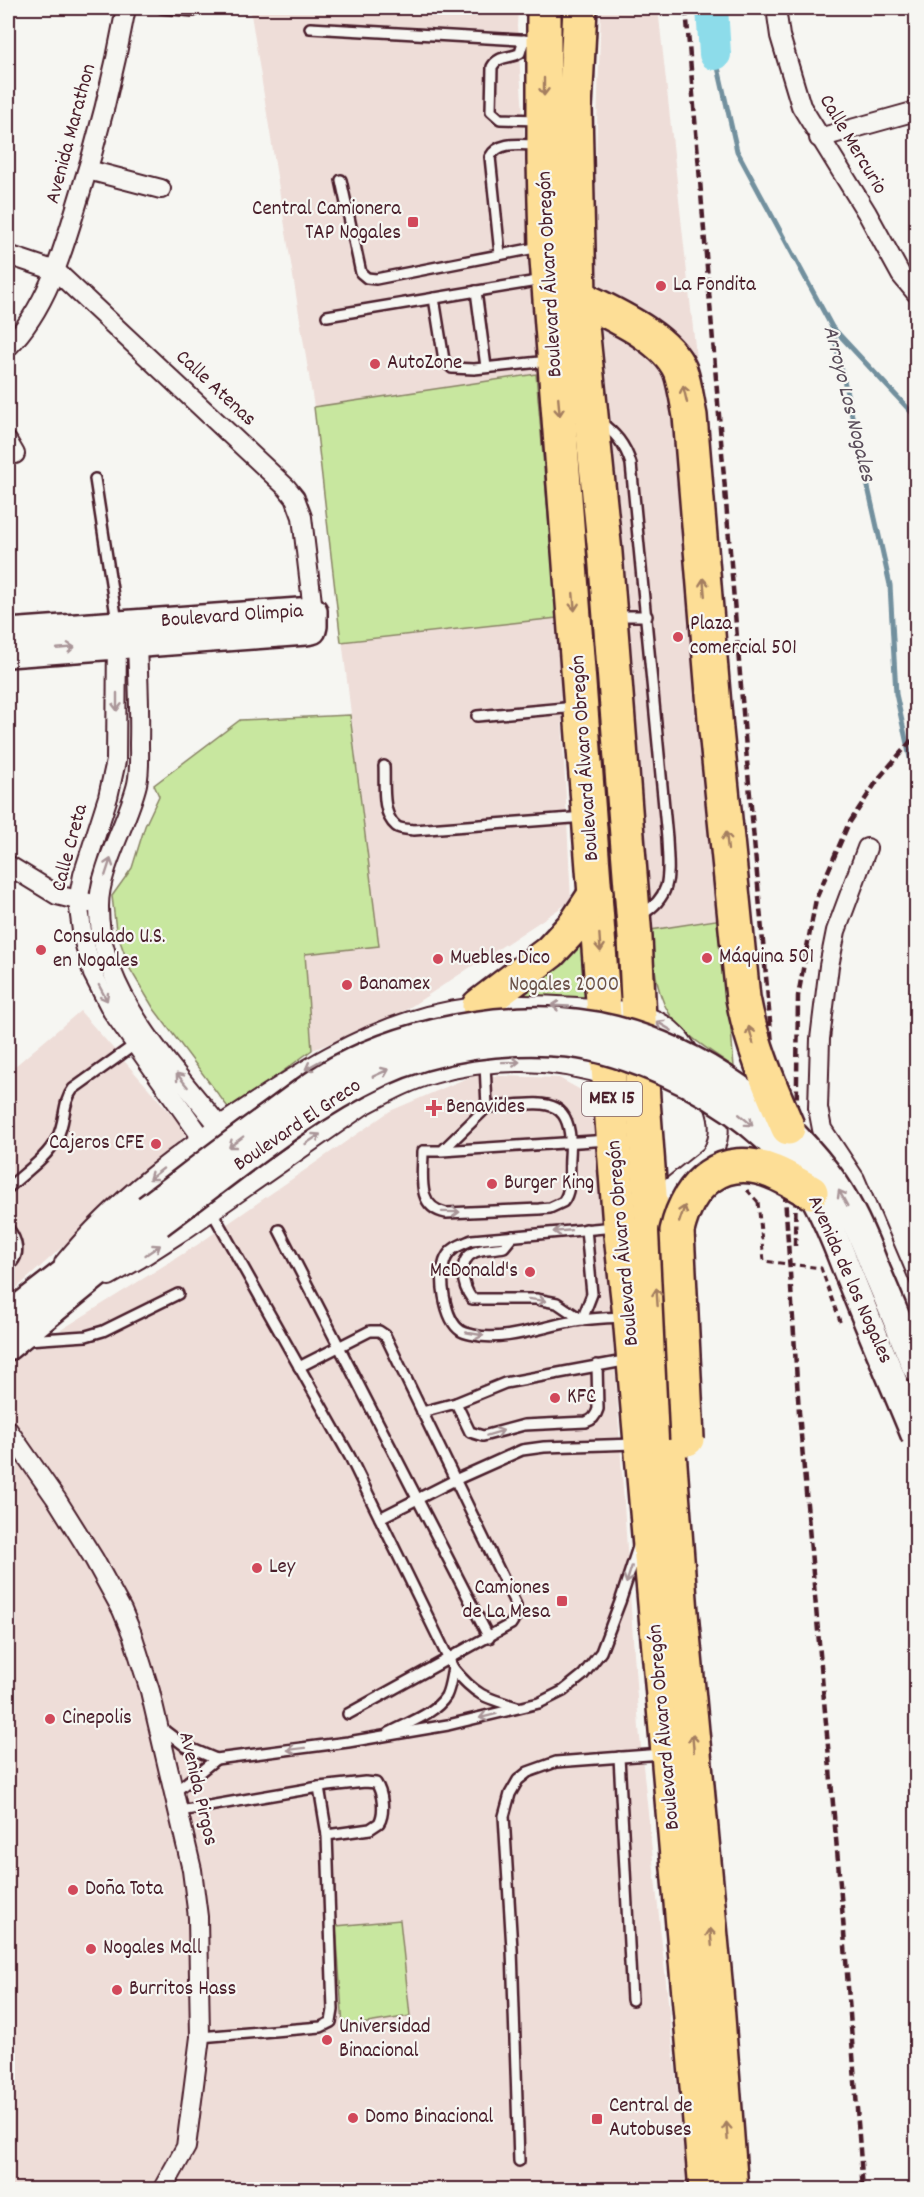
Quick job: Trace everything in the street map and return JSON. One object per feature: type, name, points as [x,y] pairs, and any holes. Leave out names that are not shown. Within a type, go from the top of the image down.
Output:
[{"type":"highway","name":"Boulevard Álvaro Obregón","points":[[544,8],[534,41],[544,133],[546,246],[621,1226],[706,2190]]},
{"type":"highway","name":"Boulevard Álvaro Obregón","points":[[580,8],[575,108],[579,297],[610,616],[634,920],[650,1204],[681,1613],[716,1991],[731,2190]]},
{"type":"highway","points":[[579,297],[656,342],[673,357],[680,372],[690,416],[716,729],[743,998],[753,1043],[788,1128]]},
{"type":"highway","points":[[479,1006],[550,952],[575,924],[596,893]]},
{"type":"highway","points":[[681,1613],[692,1574],[693,1556],[676,1231],[681,1213],[688,1198],[700,1184],[712,1174],[724,1168],[736,1166],[772,1171],[811,1192]]},
{"type":"main road","name":"Boulevard Olimpia","points":[[8,633],[124,637],[306,631],[312,630],[314,626],[312,611]]},
{"type":"main road","name":"Boulevard Olimpia","points":[[8,653],[124,637]]},
{"type":"main road","name":"Boulevard El Greco","points":[[10,1334],[54,1295],[153,1216],[300,1119],[380,1072],[432,1053],[481,1045],[531,1041],[640,1050]]},
{"type":"main road","name":"Avenida de los Nogales","points":[[640,1050],[698,1064],[738,1088],[788,1128],[830,1178],[853,1217],[916,1367]]},
{"type":"main road","name":"Avenida de los Nogales","points":[[640,1050],[680,1078],[730,1107],[767,1138],[788,1160],[811,1192],[834,1236],[916,1437]]},
{"type":"street","name":"Avenida Marathon","points":[[8,347],[34,312],[56,271],[88,170],[111,82],[126,8]]},
{"type":"street","name":"Calle Mercurio","points":[[776,8],[780,36],[801,106],[867,213],[901,274],[916,293]]},
{"type":"street","points":[[819,138],[916,111]]},
{"type":"street","points":[[88,170],[161,189]]},
{"type":"street","name":"Calle Atenas","points":[[8,255],[56,271],[286,487],[295,498],[302,517],[312,611]]},
{"type":"street","name":"Calle Creta","points":[[124,637],[116,761],[78,901],[83,939],[93,974],[112,1011],[142,1040],[219,1125]]},
{"type":"street","name":"Calle Creta","points":[[124,637],[139,743],[138,781],[133,801],[106,872],[99,904],[100,930],[115,982],[142,1040],[202,1138]]},
{"type":"street","points":[[117,743],[139,743]]},
{"type":"street","points":[[867,848],[836,931],[829,966],[820,1039],[818,1108],[822,1129],[855,1179],[914,1311]]},
{"type":"street","points":[[8,865],[57,895],[99,904]]},
{"type":"street","points":[[54,1295],[80,1244],[144,1183],[219,1125],[303,1070],[369,1036],[412,1020],[479,1006],[508,1004],[605,1009],[640,1050]]},
{"type":"street","points":[[54,1295],[139,1259],[362,1106],[393,1090],[432,1074],[509,1061],[585,1069],[610,1077],[640,1050],[659,1022],[677,1035],[699,1070],[714,1103],[719,1121],[719,1137],[711,1155],[650,1204]]},
{"type":"street","name":"Avenida Pirgos","points":[[8,1430],[63,1510],[94,1559],[122,1610],[143,1668],[159,1726],[192,1870],[198,1917],[200,2037],[186,2147],[162,2190]]},
{"type":"lane","points":[[162,8],[193,11]]},
{"type":"lane","points":[[310,28],[534,41]]},
{"type":"lane","points":[[534,41],[520,53],[501,58],[492,67],[491,111],[500,119],[544,133]]},
{"type":"lane","points":[[500,254],[490,157],[497,148],[544,133]]},
{"type":"lane","points":[[341,180],[364,277],[376,279],[546,246]]},
{"type":"lane","points":[[327,316],[549,279]]},
{"type":"lane","points":[[476,291],[486,368]]},
{"type":"lane","points":[[434,298],[446,363],[452,368],[486,368],[555,361]]},
{"type":"lane","points":[[591,415],[616,434],[628,452],[647,616],[668,879],[665,893],[659,902],[634,920]]},
{"type":"lane","points":[[95,479],[124,637]]},
{"type":"lane","points":[[610,616],[647,616]]},
{"type":"lane","points":[[477,716],[583,706]]},
{"type":"lane","points":[[384,766],[388,812],[395,826],[401,828],[414,830],[591,816]]},
{"type":"lane","points":[[8,1188],[49,1150],[57,1138],[68,1095],[73,1089],[142,1040]]},
{"type":"lane","points":[[485,1064],[487,1107]]},
{"type":"lane","points":[[442,1151],[487,1107],[545,1105],[558,1108],[568,1120],[571,1143],[566,1198],[558,1205],[539,1209],[446,1213],[434,1210],[426,1202],[423,1187],[423,1151],[442,1151],[571,1143],[614,1140]]},
{"type":"lane","points":[[211,1210],[350,1457],[451,1664],[465,1683],[482,1696],[520,1708]]},
{"type":"lane","points":[[621,1226],[472,1240],[454,1248],[446,1257],[442,1272],[446,1305],[452,1320],[460,1330],[476,1336],[501,1335],[582,1320],[630,1316]]},
{"type":"lane","points":[[8,1228],[17,1247],[15,1258],[8,1266]]},
{"type":"lane","points":[[582,1320],[592,1294],[586,1229]]},
{"type":"lane","points":[[279,1230],[489,1638]]},
{"type":"lane","points":[[513,1236],[504,1247],[477,1251],[466,1260],[463,1273],[465,1290],[472,1299],[536,1299],[557,1303],[582,1320]]},
{"type":"lane","points":[[10,1334],[68,1339],[86,1336],[103,1331],[178,1294]]},
{"type":"lane","points":[[299,1367],[370,1331],[382,1333],[516,1605],[514,1620],[451,1664],[348,1714]]},
{"type":"lane","points":[[422,1412],[456,1403],[505,1383],[634,1359]]},
{"type":"lane","points":[[456,1403],[470,1432],[483,1436],[524,1425],[586,1422],[597,1415],[597,1365]]},
{"type":"lane","points":[[380,1518],[455,1480],[522,1450],[544,1446],[641,1444]]},
{"type":"lane","points":[[159,1726],[185,1746],[216,1759],[448,1725],[539,1702],[563,1691],[583,1675],[601,1652],[647,1520]]},
{"type":"lane","points":[[382,1736],[439,1705],[449,1689],[451,1664]]},
{"type":"lane","points":[[519,2161],[512,1949],[504,1816],[510,1794],[518,1780],[539,1766],[556,1762],[668,1754]]},
{"type":"lane","points":[[619,1757],[632,2000]]},
{"type":"lane","points":[[175,1792],[216,1759]]},
{"type":"lane","points":[[180,1811],[319,1787],[373,1782],[380,1788],[383,1810],[379,1823],[370,1828],[327,1835]]},
{"type":"lane","points":[[200,2037],[321,2027],[331,2022],[333,2010],[327,1835],[319,1787]]},
{"type":"path","points":[[758,1202],[764,1261],[820,1268],[841,1324]]},
{"type":"shaded area","points":[[250,8],[518,8],[517,26],[557,618],[571,901],[395,1017],[313,1050],[305,954],[379,946],[314,407]]},
{"type":"shaded area","points":[[601,8],[658,8],[701,401],[722,919],[641,931],[628,596],[593,241]]},
{"type":"shaded area","points":[[80,1011],[188,1133],[8,1296],[8,1072]]},
{"type":"shaded area","points":[[474,1075],[559,1078],[597,1099],[639,1728],[688,2189],[8,2190],[8,1363],[197,1245],[390,1111]]},
{"type":"green space","points":[[536,374],[557,618],[341,642],[314,407]]},
{"type":"green space","points":[[350,715],[379,946],[305,954],[312,1050],[230,1110],[154,1009],[130,969],[116,930],[112,896],[132,868],[145,826],[159,796],[154,785],[240,720]]},
{"type":"green space","points":[[722,919],[734,1067],[687,1033],[667,1010],[656,977],[651,930]]},
{"type":"green space","name":"Nogales 2000","points":[[583,936],[595,1014],[492,1006]]},
{"type":"green space","points":[[400,1920],[410,2016],[343,2027],[336,1926]]},
{"type":"waterway","name":"Arroyo Los Nogales","points":[[712,8],[715,54]]},
{"type":"waterway","name":"Arroyo Los Nogales","points":[[715,54],[737,151],[832,327],[890,585],[896,694],[916,785]]},
{"type":"waterway","points":[[834,329],[916,417]]},
{"type":"railway","points":[[686,8],[747,761],[784,1180],[799,1412],[843,1919],[863,2190]]},
{"type":"railway","points":[[795,1246],[798,996],[816,899],[848,825],[879,778],[916,735]]},
{"type":"place","name":"Central Camionera TAP Nogales","points":[[413,222]]},
{"type":"place","name":"La Fondita","points":[[661,286]]},
{"type":"place","name":"AutoZone","points":[[375,364]]},
{"type":"place","name":"Plaza comercial 501","points":[[678,637]]},
{"type":"place","name":"Consulado U.S. en Nogales","points":[[41,950]]},
{"type":"place","name":"Máquina 501","points":[[707,958]]},
{"type":"place","name":"Muebles Dico","points":[[438,959]]},
{"type":"place","name":"Banamex","points":[[347,985]]},
{"type":"place","name":"Benavides","points":[[434,1108]]},
{"type":"place","name":"Cajeros CFE","points":[[156,1144]]},
{"type":"place","name":"Burger King","points":[[492,1184]]},
{"type":"place","name":"McDonald's","points":[[530,1272]]},
{"type":"place","name":"KFC","points":[[555,1398]]},
{"type":"place","name":"Ley","points":[[257,1568]]},
{"type":"place","name":"Camiones de La Mesa","points":[[562,1601]]},
{"type":"place","name":"Cinepolis","points":[[50,1719]]},
{"type":"place","name":"Doña Tota","points":[[73,1890]]},
{"type":"place","name":"Nogales Mall","points":[[91,1949]]},
{"type":"place","name":"Burritos Hass","points":[[117,1990]]},
{"type":"place","name":"Universidad Binacional","points":[[327,2040]]},
{"type":"place","name":"Domo Binacional","points":[[353,2118]]},
{"type":"place","name":"Central de Autobuses","points":[[597,2119]]}]
